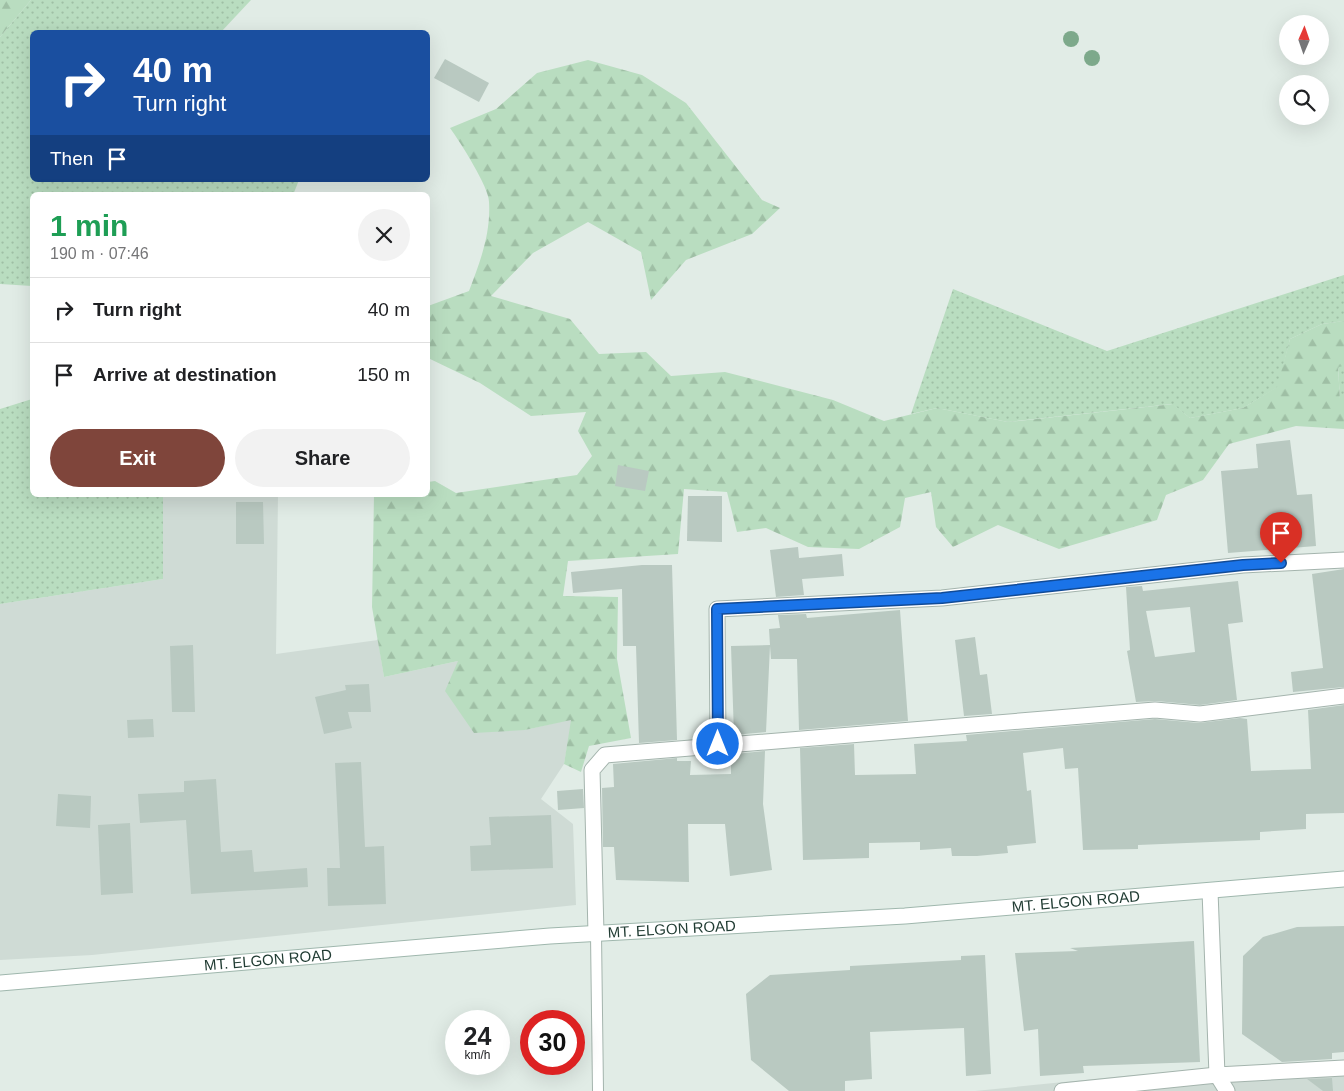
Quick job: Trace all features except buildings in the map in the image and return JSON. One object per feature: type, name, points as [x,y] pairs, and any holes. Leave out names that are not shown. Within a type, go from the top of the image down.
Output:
[{"type":"street","points":[[718,744],[717,609],[942,598],[1243,565],[1344,560]]},
{"type":"street","points":[[596,934],[592,770],[605,755],[718,744],[1155,710],[1200,714],[1344,696]]},
{"type":"street","name":"MT. ELGON ROAD","points":[[0,983],[596,934],[905,916],[1210,892],[1344,879]]},
{"type":"street","points":[[1210,892],[1217,1075],[1227,1091]]},
{"type":"street","points":[[1062,1091],[1217,1075],[1344,1068]]},
{"type":"lane","points":[[596,934],[598,1091]]},
{"type":"shaded area","points":[[163,497],[278,497],[276,654],[378,640],[384,677],[458,661],[525,730],[572,719],[564,764],[541,799],[573,824],[576,905],[92,955],[0,960],[0,604],[163,579]]},
{"type":"shaded area","points":[[1344,1061],[1344,1091],[975,1091],[1134,1075]]},
{"type":"green space","points":[[0,0],[31,0],[0,37]]},
{"type":"green space","points":[[31,0],[251,0],[223,30],[30,30],[30,182],[298,182],[294,192],[30,192],[30,286],[0,284],[0,37]]},
{"type":"green space","points":[[588,60],[642,75],[686,103],[762,200],[780,208],[752,234],[686,260],[651,300],[641,252],[588,222],[533,253],[491,296],[570,319],[599,354],[646,352],[671,376],[725,372],[833,400],[884,421],[937,408],[1008,422],[1173,404],[1190,418],[1243,408],[1277,387],[1290,339],[1322,324],[1344,321],[1344,366],[1338,367],[1340,399],[1344,399],[1344,429],[1296,426],[1229,444],[1203,480],[1166,495],[1157,520],[1059,549],[998,525],[953,547],[936,527],[931,492],[905,498],[900,527],[859,549],[808,547],[766,528],[737,532],[727,492],[684,489],[678,554],[568,561],[563,596],[618,597],[617,659],[631,738],[589,746],[581,772],[564,764],[571,720],[525,730],[474,733],[445,691],[458,661],[384,677],[372,607],[374,497],[430,497],[430,482],[435,481],[456,493],[577,475],[592,456],[578,431],[586,412],[531,416],[480,383],[430,359],[430,305],[469,291],[481,259],[489,214],[488,195],[484,186],[450,128],[496,109],[537,73]]},
{"type":"green space","points":[[1344,275],[1344,321],[1322,324],[1290,339],[1278,387],[1243,408],[1190,418],[1172,404],[1008,422],[937,408],[911,414],[953,289],[1107,351]]},
{"type":"green space","points":[[1338,366],[1344,366],[1344,399],[1340,399]]},
{"type":"green space","points":[[30,400],[30,497],[163,497],[163,579],[0,604],[0,409]]},
{"type":"route","points":[[718,744],[717,609],[942,598],[1243,565],[1281,563]]}]
